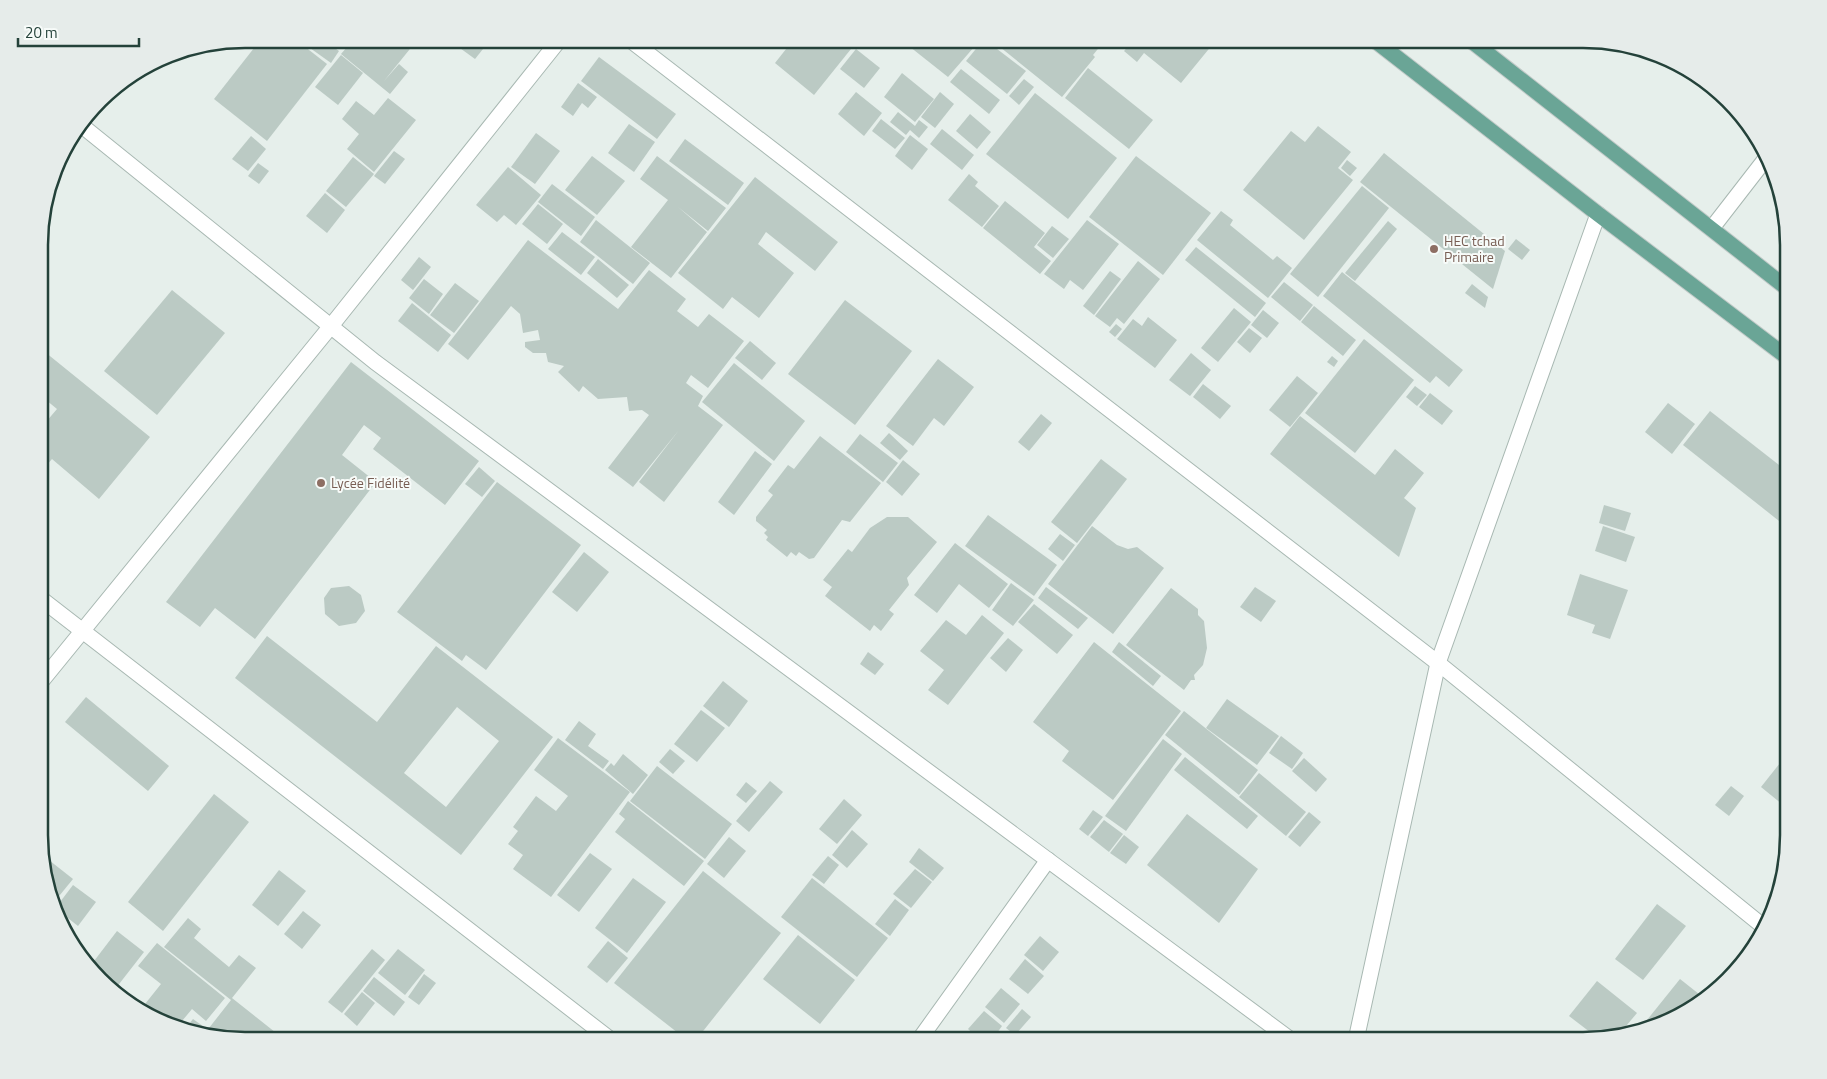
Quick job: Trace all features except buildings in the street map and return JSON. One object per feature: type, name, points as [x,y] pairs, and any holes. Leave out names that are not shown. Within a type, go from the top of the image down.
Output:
[{"type":"main road","points":[[1386,48],[1598,214],[1780,352]]},
{"type":"main road","points":[[1481,48],[1780,283]]},
{"type":"street","points":[[48,673],[331,326],[553,48]]},
{"type":"street","points":[[641,48],[1438,663],[1759,923]]},
{"type":"street","points":[[86,128],[375,362],[1280,1032]]},
{"type":"street","points":[[1712,228],[1762,163]]},
{"type":"street","points":[[1358,1032],[1438,663],[1598,214]]},
{"type":"street","points":[[48,604],[601,1032]]},
{"type":"street","points":[[925,1032],[1048,860]]},
{"type":"place","name":"HEC tchad Primaire","points":[[1434,249]]},
{"type":"place","name":"Lycée Fidélité","points":[[321,483]]}]
